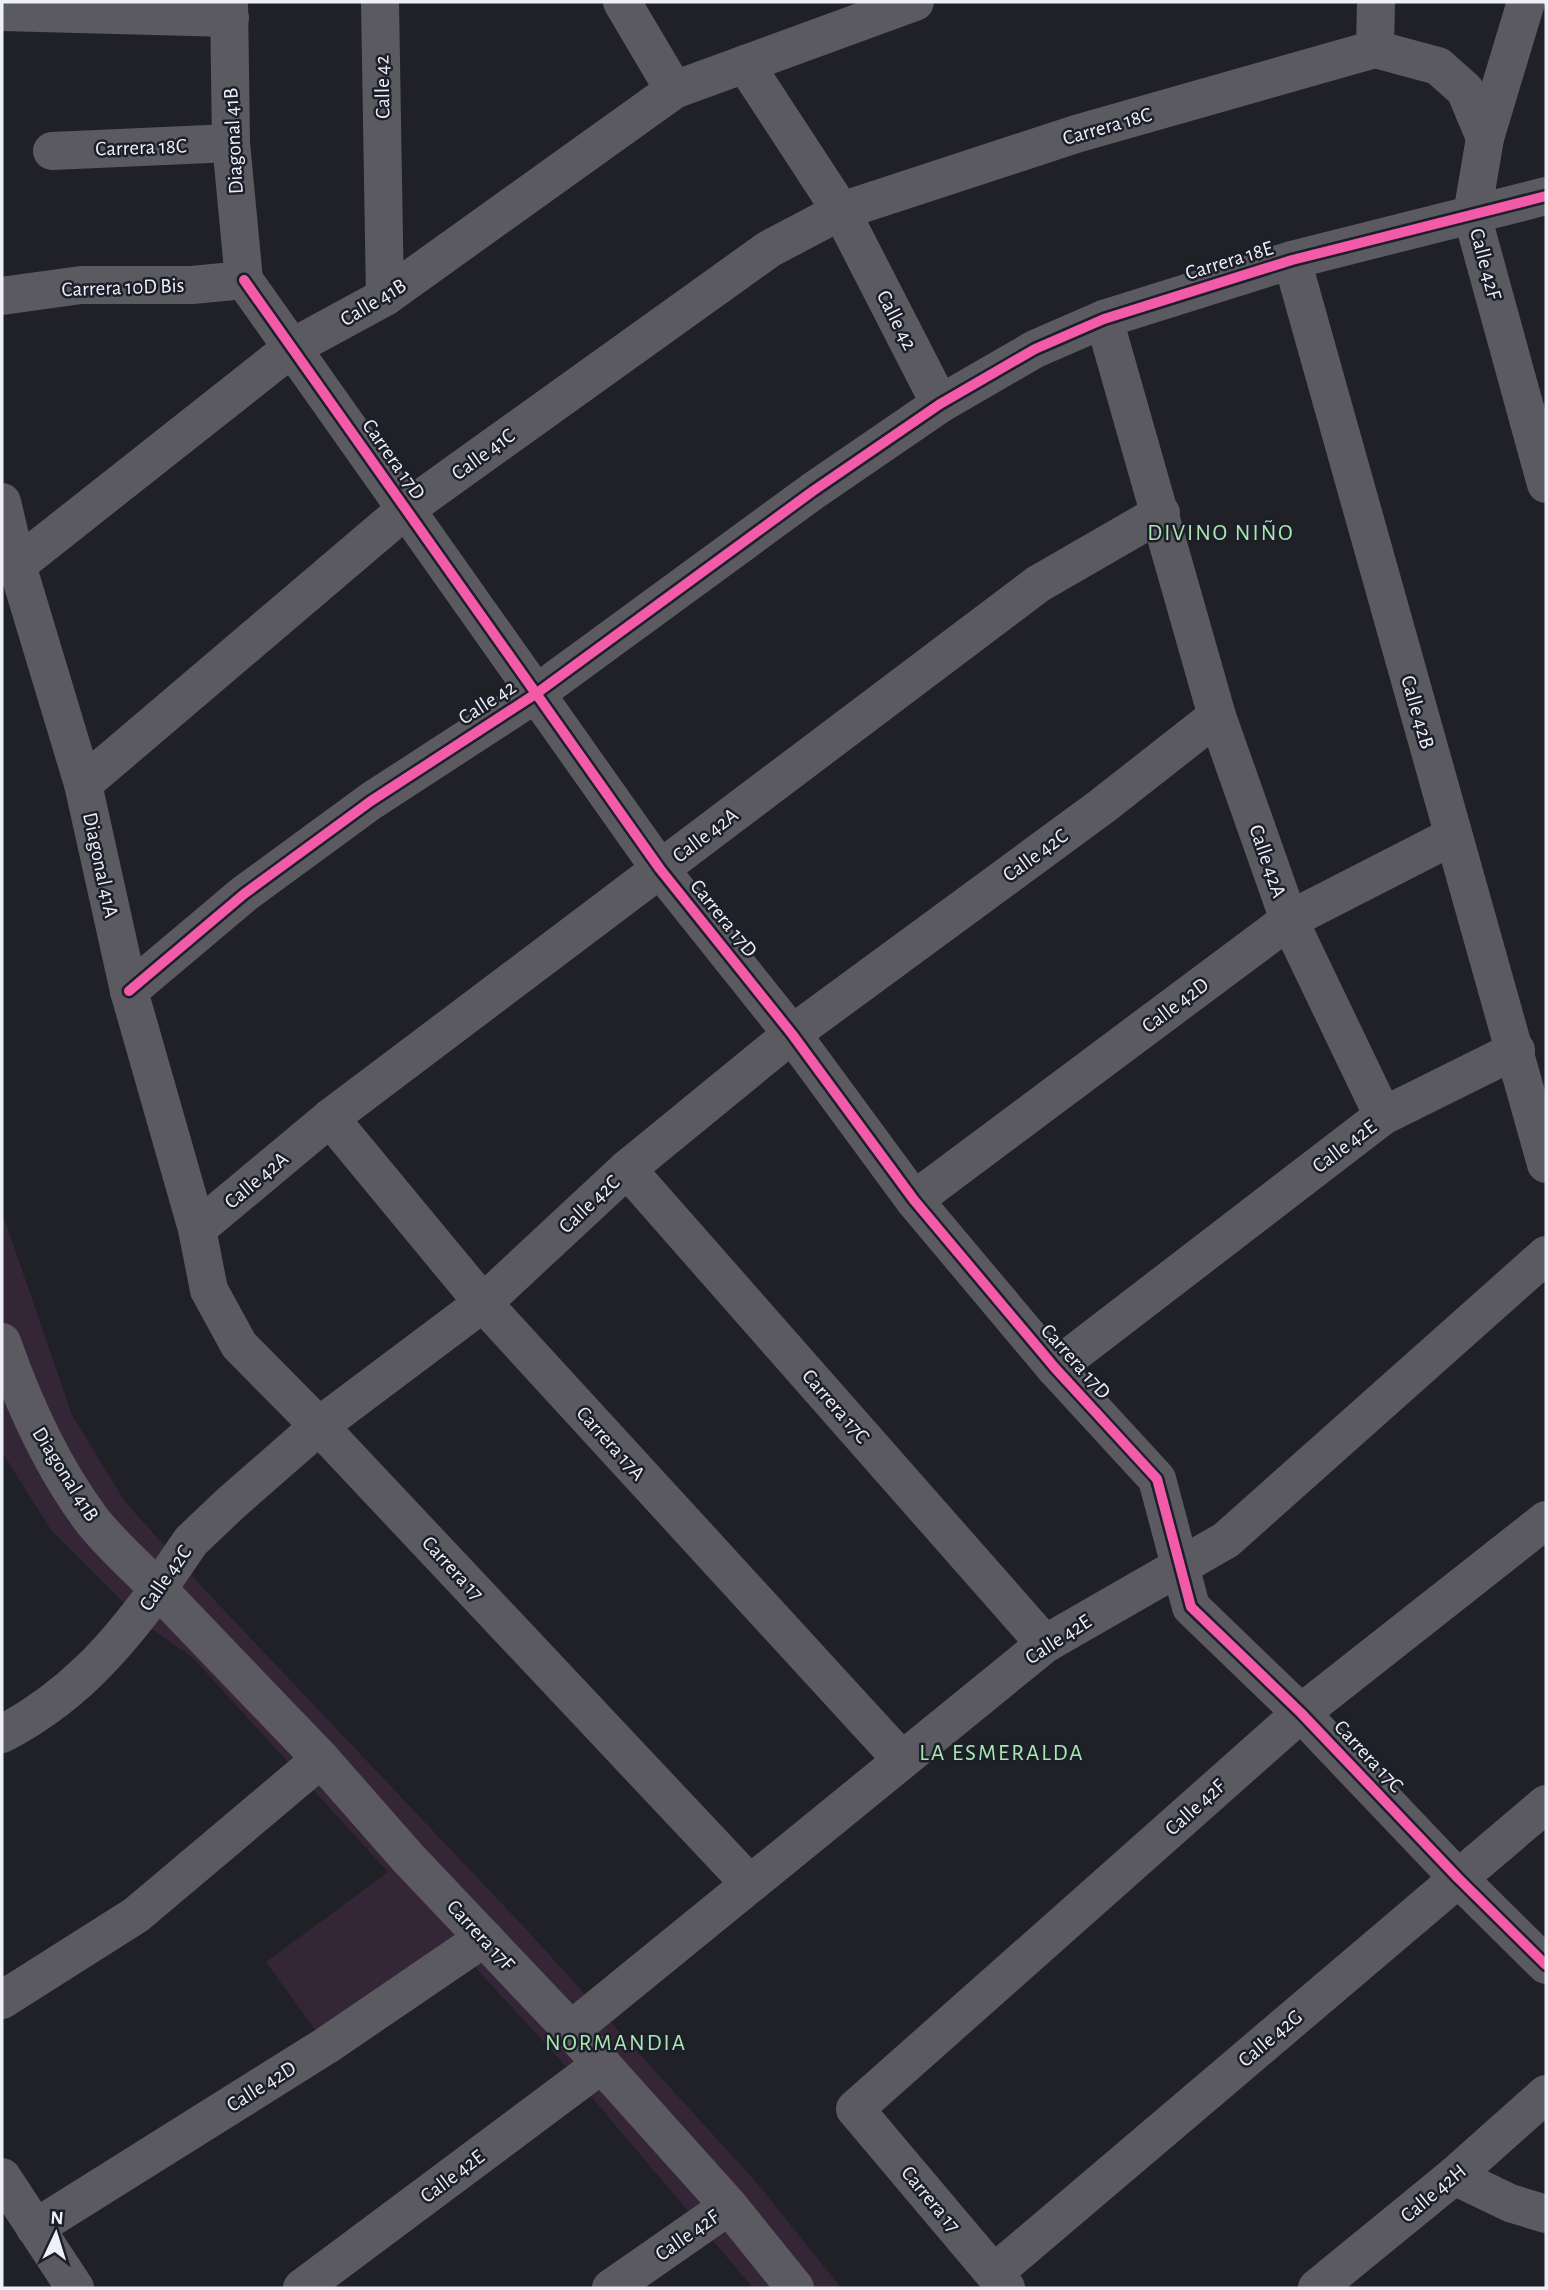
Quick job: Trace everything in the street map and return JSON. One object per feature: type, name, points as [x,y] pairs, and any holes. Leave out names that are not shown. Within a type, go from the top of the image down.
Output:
[{"type":"street","name":"Calle 42","points":[[380,2],[385,298]]},
{"type":"street","points":[[622,2],[674,90]]},
{"type":"street","points":[[745,64],[915,2]]},
{"type":"street","points":[[1376,2],[1375,49],[1438,65],[1465,90],[1485,138]]},
{"type":"street","name":"Calle 42F","points":[[1526,2],[1485,138],[1472,215],[1546,484]]},
{"type":"street","points":[[2,12],[229,10]]},
{"type":"street","name":"Diagonal 41B","points":[[229,10],[230,143],[244,280]]},
{"type":"street","name":"Carrera 18C","points":[[841,211],[1076,134],[1375,49]]},
{"type":"street","name":"Calle 42","points":[[129,991],[265,879],[371,801],[537,693],[813,491],[940,404],[841,211],[745,64]]},
{"type":"street","name":"Calle 41B","points":[[17,565],[293,347],[385,298],[674,90],[745,64]]},
{"type":"street","name":"Carrera 18C","points":[[52,151],[230,143]]},
{"type":"street","name":"Carrera 18E","points":[[940,404],[1035,349],[1104,319],[1292,260],[1546,197]]},
{"type":"street","name":"Calle 41C","points":[[83,784],[405,510],[769,249],[841,211]]},
{"type":"street","name":"Calle 42B","points":[[1292,260],[1546,1164]]},
{"type":"street","name":"Carrera 10D Bis","points":[[2,296],[80,285],[192,285],[244,280]]},
{"type":"street","name":"Carrera 17D","points":[[244,280],[660,869],[792,1034],[914,1200],[1055,1368],[1157,1479],[1179,1567]]},
{"type":"street","name":"Calle 42A","points":[[1104,319],[1217,716],[1289,920],[1383,1116]]},
{"type":"street","name":"Diagonal 41A","points":[[2,502],[17,565],[83,784],[129,991],[197,1229]]},
{"type":"street","name":"Calle 42A","points":[[197,1229],[330,1118],[1038,584],[1161,513]]},
{"type":"street","name":"Calle 42C","points":[[2,1734],[26,1721],[90,1672],[134,1623],[191,1541],[318,1426],[483,1303],[626,1168],[792,1034],[1101,807],[1217,716]]},
{"type":"street","name":"Calle 42D","points":[[914,1200],[1289,920],[1453,836]]},
{"type":"street","name":"Calle 42E","points":[[1055,1368],[1383,1116],[1516,1051]]},
{"type":"street","name":"Carrera 17A","points":[[330,1118],[483,1303],[901,1759]]},
{"type":"street","name":"Carrera 17C","points":[[626,1168],[1045,1644]]},
{"type":"street","name":"Carrera 17","points":[[197,1229],[209,1290],[239,1345],[750,1884]]},
{"type":"street","name":"Calle 42E","points":[[571,2030],[1045,1644],[1226,1540],[1546,1255]]},
{"type":"street","name":"Diagonal 41B","points":[[2,1342],[20,1395],[49,1453],[92,1520],[158,1589]]},
{"type":"street","name":"Calle 42F","points":[[855,2109],[1301,1713],[1546,1520]]},
{"type":"street","name":"Carrera 17C","points":[[1179,1567],[1191,1607],[1301,1713],[1458,1878],[1546,1965]]},
{"type":"street","name":"Carrera 17F","points":[[158,1589],[321,1759],[408,1858],[571,2030],[729,2206],[795,2288]]},
{"type":"street","points":[[2,2000],[38,1980],[136,1915],[321,1759]]},
{"type":"street","name":"Calle 42G","points":[[1000,2281],[1458,1878],[1546,1804]]},
{"type":"street","name":"Calle 42D","points":[[35,2228],[327,2045],[484,1938]]},
{"type":"street","name":"Calle 42E","points":[[302,2288],[601,2064]]},
{"type":"street","name":"Calle 42H","points":[[1317,2288],[1454,2176],[1546,2094]]},
{"type":"street","name":"Carrera 17","points":[[855,2109],[1000,2281]]},
{"type":"street","points":[[1454,2176],[1510,2203],[1546,2214]]},
{"type":"street","points":[[2,2177],[75,2288]]},
{"type":"street","name":"Calle 42F","points":[[611,2288],[729,2206]]},
{"type":"shaded area","points":[[2,1212],[72,1415],[125,1502],[524,1927],[757,2183],[841,2288],[753,2288],[562,2062],[462,1953],[326,2045],[266,1962],[388,1872],[193,1658],[146,1625],[51,1530],[2,1452]]},
{"type":"cycle path","points":[[129,991],[244,894],[371,801],[537,693],[813,491],[940,404],[1035,349],[1104,319],[1292,260],[1546,196]]},
{"type":"cycle path","points":[[244,280],[660,869],[792,1034],[914,1200],[1055,1368],[1157,1479],[1191,1607],[1301,1713],[1458,1878],[1546,1965]]},
{"type":"district","name":"DIVINO NIÑO","points":[[1221,532]]},
{"type":"district","name":"LA ESMERALDA","points":[[1002,1752]]},
{"type":"district","name":"NORMANDIA","points":[[616,2042]]}]
